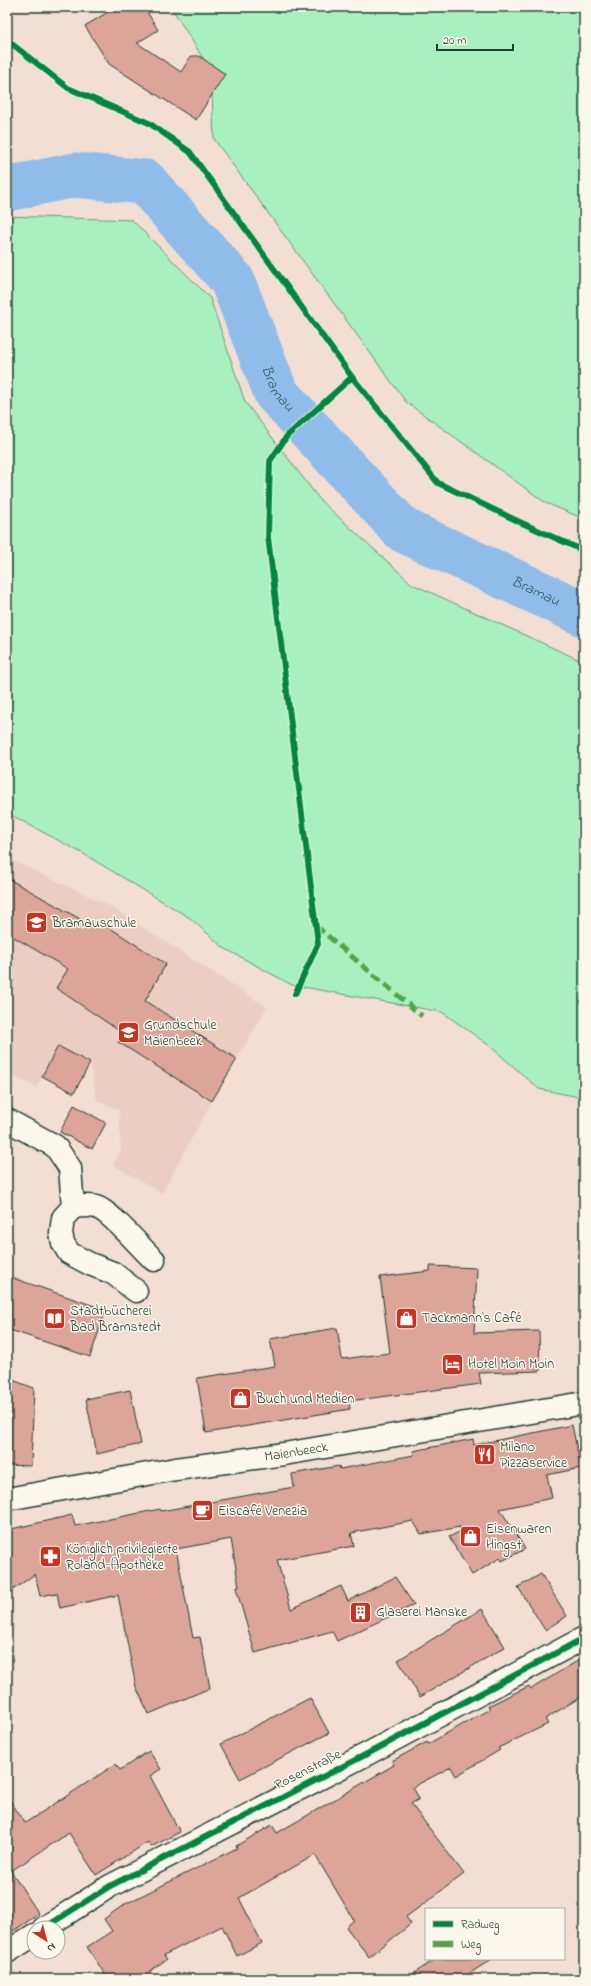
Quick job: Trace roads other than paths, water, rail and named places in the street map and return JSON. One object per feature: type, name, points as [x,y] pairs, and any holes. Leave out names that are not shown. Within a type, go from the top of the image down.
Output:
[{"type":"street","points":[[7,1120],[55,1146],[70,1168],[74,1207]]},
{"type":"street","points":[[136,1291],[113,1273],[90,1264],[69,1253],[63,1243],[61,1233],[63,1218],[74,1207],[97,1207],[113,1218],[137,1245],[154,1260]]},
{"type":"street","name":"Maienbeeck","points":[[7,1499],[168,1470],[284,1454],[584,1403]]},
{"type":"street","name":"Rosenstraße","points":[[57,1920],[110,1886],[369,1752],[584,1638]]},
{"type":"street","points":[[7,1952],[26,1940]]},
{"type":"waterway","name":"Bramau","points":[[7,189],[75,175],[145,182],[232,280],[276,393],[403,530],[584,614]]},
{"type":"place","name":"Bramauschule","points":[[36,923]]},
{"type":"place","name":"Grundschule Maienbeek","points":[[129,1033]]},
{"type":"place","name":"Tackmann's Café","points":[[406,1318]]},
{"type":"place","name":"Stadtbücherei Bad Bramstedt","points":[[55,1319]]},
{"type":"place","name":"Hotel Moin Moin","points":[[453,1364]]},
{"type":"place","name":"Buch und Medien","points":[[240,1399]]},
{"type":"place","name":"Milano Pizzaservice","points":[[484,1455]]},
{"type":"place","name":"Eiscafé Venezia","points":[[202,1511]]},
{"type":"place","name":"Eisenwaren Hingst","points":[[471,1537]]},
{"type":"place","name":"Königlich privilegierte Roland-Apotheke","points":[[50,1557]]},
{"type":"place","name":"Glaserei Manske","points":[[361,1612]]}]
